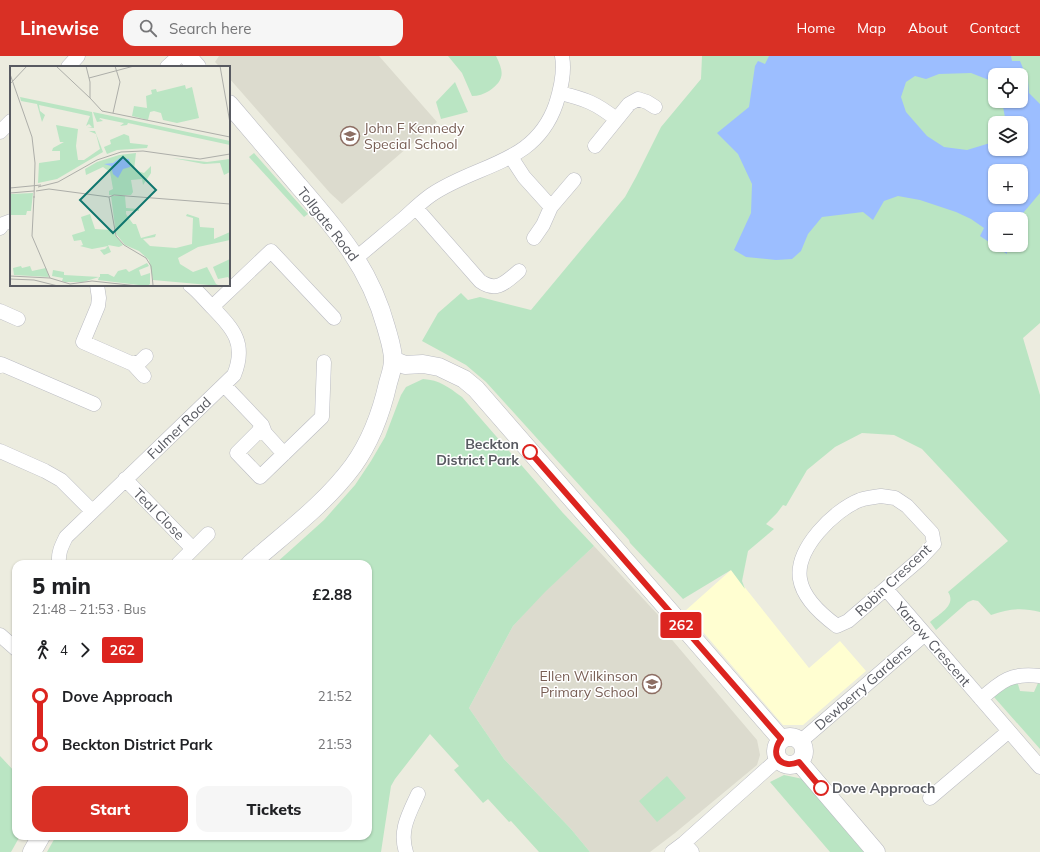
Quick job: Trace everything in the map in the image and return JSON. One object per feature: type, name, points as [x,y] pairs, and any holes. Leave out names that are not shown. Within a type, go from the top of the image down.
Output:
[{"type":"street","points":[[69,66],[78,56]]},
{"type":"street","points":[[168,66],[179,56]]},
{"type":"street","points":[[187,56],[196,66]]},
{"type":"street","points":[[356,258],[430,196],[468,175],[511,157],[530,144],[542,132],[552,115],[560,93],[564,67],[562,56]]},
{"type":"street","points":[[560,93],[589,101],[616,118]]},
{"type":"street","points":[[595,146],[616,118],[629,104],[638,99],[647,102],[654,107]]},
{"type":"street","name":"Tollgate Road","points":[[230,105],[332,224],[356,258],[374,292],[385,323],[393,360]]},
{"type":"street","points":[[0,132],[10,122]]},
{"type":"street","points":[[511,157],[524,177],[551,207]]},
{"type":"street","points":[[534,238],[544,224],[551,207],[574,180]]},
{"type":"street","points":[[416,208],[480,281],[487,286],[495,287],[502,284],[519,271]]},
{"type":"street","points":[[0,228],[3,224],[10,221]]},
{"type":"street","points":[[212,307],[272,252],[334,318]]},
{"type":"street","points":[[97,286],[99,298],[98,306],[83,342],[133,364],[144,376]]},
{"type":"street","name":"Fulmer Road","points":[[58,560],[60,547],[66,537],[234,375],[239,364],[239,350],[236,337],[230,326],[191,286]]},
{"type":"street","points":[[0,311],[18,319]]},
{"type":"street","points":[[133,364],[141,362],[146,356]]},
{"type":"street","points":[[255,560],[298,524],[333,490],[353,466],[371,438],[382,409],[393,360],[404,365],[423,364],[439,367],[458,376],[476,389],[781,739]]},
{"type":"street","points":[[262,425],[258,432],[237,453],[260,477],[322,417],[324,362]]},
{"type":"street","points":[[0,366],[1,364],[94,404]]},
{"type":"street","points":[[224,385],[262,425],[265,433],[284,454]]},
{"type":"street","points":[[0,451],[61,480],[92,511]]},
{"type":"street","name":"Teal Close","points":[[125,480],[193,549]]},
{"type":"street","name":"Robin Crescent","points":[[881,496],[895,498],[907,506],[932,533],[934,544],[920,559],[886,589],[848,621],[837,626],[825,616],[804,592],[800,578],[800,565],[810,541],[828,522],[843,509],[860,500],[881,496]]},
{"type":"street","name":"Teal Close","points":[[182,560],[208,534]]},
{"type":"street","name":"Yarrow Crescent","points":[[886,589],[1009,731],[1039,762]]},
{"type":"street","points":[[0,634],[12,646]]},
{"type":"street","name":"Dewberry Gardens","points":[[801,741],[924,634]]},
{"type":"street","name":"Yarrow Crescent","points":[[981,699],[997,684],[1012,677],[1026,674],[1040,676]]},
{"type":"street","points":[[930,798],[1009,731]]},
{"type":"street","points":[[788,736],[795,737],[801,741],[805,748],[804,756],[799,762],[792,765],[784,764],[778,759],[776,745],[781,739],[788,736]]},
{"type":"street","points":[[672,852],[688,847],[778,759]]},
{"type":"street","points":[[799,762],[876,852]]},
{"type":"street","points":[[406,852],[404,845],[404,827],[418,794]]},
{"type":"street","points":[[32,852],[39,840]]},
{"type":"shaded area","name":"John F Kennedy Special School","points":[[219,56],[379,56],[437,122],[342,204],[330,193],[230,79],[230,66],[219,66],[215,62]]},
{"type":"shaded area","points":[[448,56],[496,56],[501,67],[502,75],[498,83],[489,91],[481,95],[472,96],[462,73]]},
{"type":"shaded area","name":"Beckton District Park","points":[[702,56],[1040,56],[1040,323],[1023,338],[1040,395],[1040,612],[1015,609],[991,615],[978,601],[973,600],[968,602],[936,630],[930,622],[949,605],[950,597],[948,592],[1008,541],[922,449],[894,435],[862,433],[835,447],[807,470],[786,506],[783,505],[766,524],[774,529],[748,551],[742,581],[745,589],[731,570],[683,599],[630,543],[629,540],[486,382],[466,365],[422,341],[438,313],[461,293],[468,300],[480,297],[531,310],[625,197],[661,127],[701,79]]},
{"type":"shaded area","points":[[455,82],[468,112],[441,119],[436,102]]},
{"type":"shaded area","points":[[254,153],[308,214],[304,217],[249,157]]},
{"type":"shaded area","name":"Beckton District Park","points":[[423,379],[429,380],[439,382],[462,397],[563,513],[594,546],[545,592],[513,626],[469,708],[504,759],[571,829],[590,852],[539,852],[511,821],[509,822],[488,799],[483,803],[454,770],[459,766],[430,734],[391,786],[381,852],[47,852],[54,840],[372,840],[372,560],[279,560],[324,520],[355,485],[385,437],[401,395],[406,387]]},
{"type":"shaded area","name":"Ellen Wilkinson Primary School","points":[[594,546],[661,618],[662,628],[757,740],[760,755],[757,765],[650,852],[590,852],[571,829],[504,759],[469,708],[513,626],[541,595]]},
{"type":"shaded area","points":[[731,570],[809,668],[840,641],[866,671],[803,725],[783,725],[685,611]]},
{"type":"shaded area","points":[[1017,681],[1020,691],[1034,692],[1038,683],[1040,684],[1040,749],[994,697],[1002,689]]},
{"type":"shaded area","points":[[0,756],[12,769],[12,840],[18,840],[11,852],[0,852]]},
{"type":"shaded area","points":[[784,775],[803,779],[867,852],[830,852],[770,782]]},
{"type":"shaded area","points":[[667,776],[686,798],[657,822],[639,801]]},
{"type":"water","points":[[769,56],[1011,56],[1012,61],[1020,61],[1023,68],[988,68],[988,80],[971,73],[939,74],[926,79],[915,76],[906,82],[901,97],[906,112],[927,136],[944,147],[967,150],[988,144],[988,156],[1028,156],[1028,116],[1005,116],[1003,108],[1028,108],[1028,80],[1029,93],[1040,104],[1040,193],[1024,212],[988,212],[988,241],[980,236],[984,228],[971,219],[956,212],[920,200],[898,196],[884,201],[873,220],[863,212],[822,217],[808,234],[801,251],[792,259],[776,260],[746,257],[734,250],[751,213],[752,184],[738,154],[717,133],[749,107],[755,66],[758,61],[765,64]]},
{"type":"bus line","name":"262","points":[[530,452],[781,739],[776,745],[778,759],[784,764],[792,765],[799,762],[821,788]]},
{"type":"place","name":"John F Kennedy Special School","points":[[350,136]]},
{"type":"place","name":"Beckton District Park","points":[[530,452]]},
{"type":"place","name":"Ellen Wilkinson Primary School","points":[[652,684]]},
{"type":"place","name":"Dove Approach","points":[[821,788]]}]
